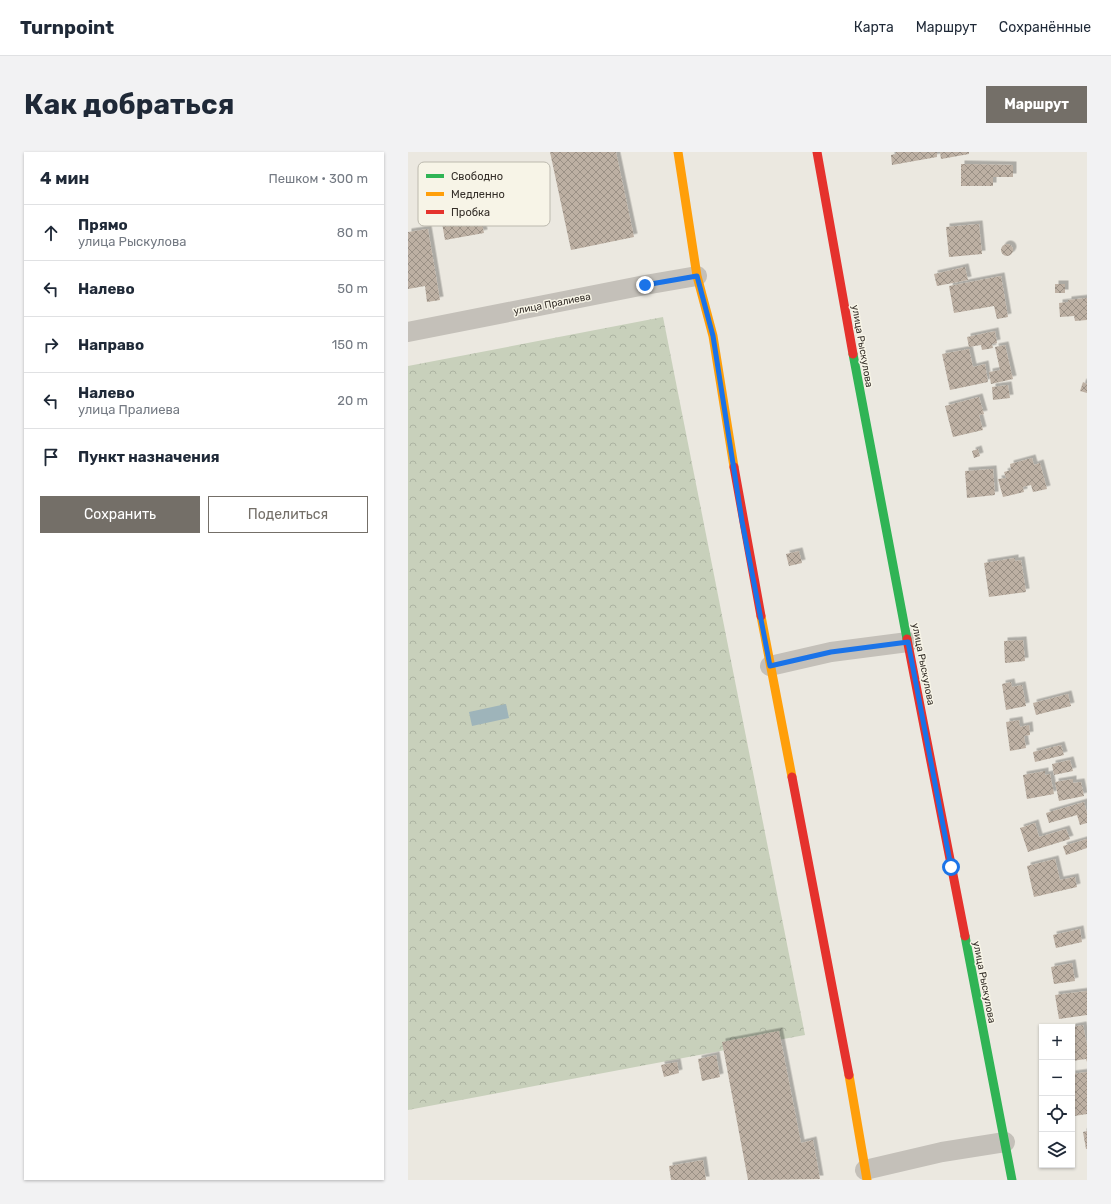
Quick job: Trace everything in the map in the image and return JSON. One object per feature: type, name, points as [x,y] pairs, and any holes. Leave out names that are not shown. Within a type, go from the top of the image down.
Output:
[{"type":"main road","points":[[678,152],[697,276],[713,336],[742,521],[843,1039],[866,1175]]},
{"type":"main road","name":"улица Рыскулова","points":[[818,152],[870,447],[1012,1180]]},
{"type":"street","name":"улица Пралиева","points":[[408,332],[697,276]]},
{"type":"street","points":[[770,666],[831,652],[908,642]]},
{"type":"street","points":[[866,1175],[942,1152],[1005,1142]]},
{"type":"green space","points":[[663,317],[805,1035],[408,1110],[408,366]]},
{"type":"water","points":[[506,704],[509,718],[472,726],[469,712]]},
{"type":"building","points":[[550,152],[616,152],[634,237],[571,250]]},
{"type":"building","points":[[896,152],[937,152],[937,157],[892,165],[891,155],[896,154]]},
{"type":"building","points":[[940,152],[969,152],[969,154],[941,159]]},
{"type":"building","points":[[961,164],[1013,165],[1013,177],[993,177],[993,186],[961,186]]},
{"type":"building","points":[[979,224],[982,254],[949,257],[946,227]]},
{"type":"building","points":[[443,226],[483,226],[484,233],[445,240]]},
{"type":"building","points":[[428,229],[440,300],[427,302],[425,286],[408,289],[408,232]]},
{"type":"building","points":[[1009,244],[1012,245],[1012,255],[1005,256],[1002,255],[1001,248],[1002,245]]},
{"type":"building","points":[[965,267],[968,280],[937,286],[934,274]]},
{"type":"building","points":[[1001,276],[1008,317],[997,319],[994,306],[954,313],[949,286]]},
{"type":"building","points":[[1055,284],[1065,284],[1065,293],[1055,293]]},
{"type":"building","points":[[1087,298],[1087,320],[1075,321],[1074,316],[1060,317],[1059,303],[1068,302],[1068,300]]},
{"type":"building","points":[[995,331],[997,343],[992,344],[993,348],[982,350],[981,345],[969,347],[967,337]]},
{"type":"building","points":[[1005,345],[1013,379],[991,384],[989,372],[1000,370],[995,347]]},
{"type":"building","points":[[969,349],[973,367],[985,364],[988,382],[950,390],[942,354]]},
{"type":"building","points":[[1083,382],[1087,384],[1087,393],[1080,391]]},
{"type":"building","points":[[1008,385],[1010,398],[993,400],[992,387]]},
{"type":"building","points":[[979,397],[984,414],[979,415],[983,430],[953,437],[945,406]]},
{"type":"building","points":[[978,449],[980,456],[974,458],[972,451]]},
{"type":"building","points":[[1032,458],[1034,465],[1040,463],[1047,489],[1033,492],[1031,485],[1023,487],[1024,492],[1003,497],[998,479],[1006,478],[1004,472],[1011,470],[1010,464]]},
{"type":"building","points":[[993,469],[995,495],[967,498],[965,471]]},
{"type":"building","points":[[799,551],[802,563],[789,566],[786,554]]},
{"type":"building","points":[[1015,558],[1015,561],[1021,560],[1026,592],[989,597],[984,563]]},
{"type":"building","points":[[1023,640],[1025,661],[1005,663],[1004,641]]},
{"type":"building","points":[[1011,682],[1012,687],[1022,685],[1026,706],[1006,710],[1002,684]]},
{"type":"building","points":[[1068,694],[1071,706],[1036,715],[1033,703]]},
{"type":"building","points":[[1019,720],[1020,727],[1029,725],[1030,735],[1024,736],[1026,748],[1010,751],[1006,722]]},
{"type":"building","points":[[1061,745],[1064,755],[1035,762],[1033,752]]},
{"type":"building","points":[[1070,760],[1073,771],[1054,775],[1052,764]]},
{"type":"building","points":[[1045,771],[1045,775],[1050,774],[1054,794],[1027,799],[1023,775]]},
{"type":"building","points":[[1073,779],[1073,783],[1081,782],[1084,796],[1059,801],[1055,782]]},
{"type":"building","points":[[1084,802],[1087,813],[1087,823],[1080,825],[1077,815],[1049,823],[1046,813]]},
{"type":"building","points":[[1035,823],[1039,837],[1066,829],[1070,839],[1028,852],[1020,828]]},
{"type":"building","points":[[1087,839],[1087,848],[1066,855],[1063,846]]},
{"type":"building","points":[[1055,859],[1060,880],[1075,877],[1077,887],[1034,897],[1027,866]]},
{"type":"building","points":[[1080,929],[1082,942],[1056,948],[1053,935]]},
{"type":"building","points":[[1072,963],[1075,981],[1054,984],[1051,967]]},
{"type":"building","points":[[1087,991],[1087,1015],[1059,1019],[1055,995]]},
{"type":"building","points":[[1083,1025],[1087,1045],[1087,1062],[1086,1059],[1075,1061],[1075,1026]]},
{"type":"building","points":[[779,1031],[801,1143],[813,1140],[820,1179],[748,1180],[722,1042]]},
{"type":"building","points":[[716,1055],[720,1077],[702,1081],[698,1059]]},
{"type":"building","points":[[677,1062],[679,1073],[664,1077],[661,1065]]},
{"type":"building","points":[[1087,1072],[1087,1114],[1075,1116],[1075,1096],[1075,1074]]},
{"type":"building","points":[[1087,1131],[1087,1149],[1086,1149],[1083,1132]]},
{"type":"building","points":[[703,1160],[706,1180],[671,1180],[669,1166]]},
{"type":"traffic: fast","points":[[853,354],[907,639]]},
{"type":"traffic: fast","points":[[965,936],[1012,1180]]},
{"type":"traffic: slow","points":[[678,152],[697,276],[713,336],[734,467]]},
{"type":"traffic: slow","points":[[761,616],[792,777]]},
{"type":"traffic: slow","points":[[849,1075],[867,1180]]},
{"type":"traffic: jam","points":[[817,152],[853,354]]},
{"type":"traffic: jam","points":[[734,467],[761,616]]},
{"type":"traffic: jam","points":[[907,639],[965,936]]},
{"type":"traffic: jam","points":[[792,777],[849,1075]]},
{"type":"route","points":[[645,285],[697,276],[713,336],[742,521],[770,666],[831,652],[908,642],[951,867]]}]
